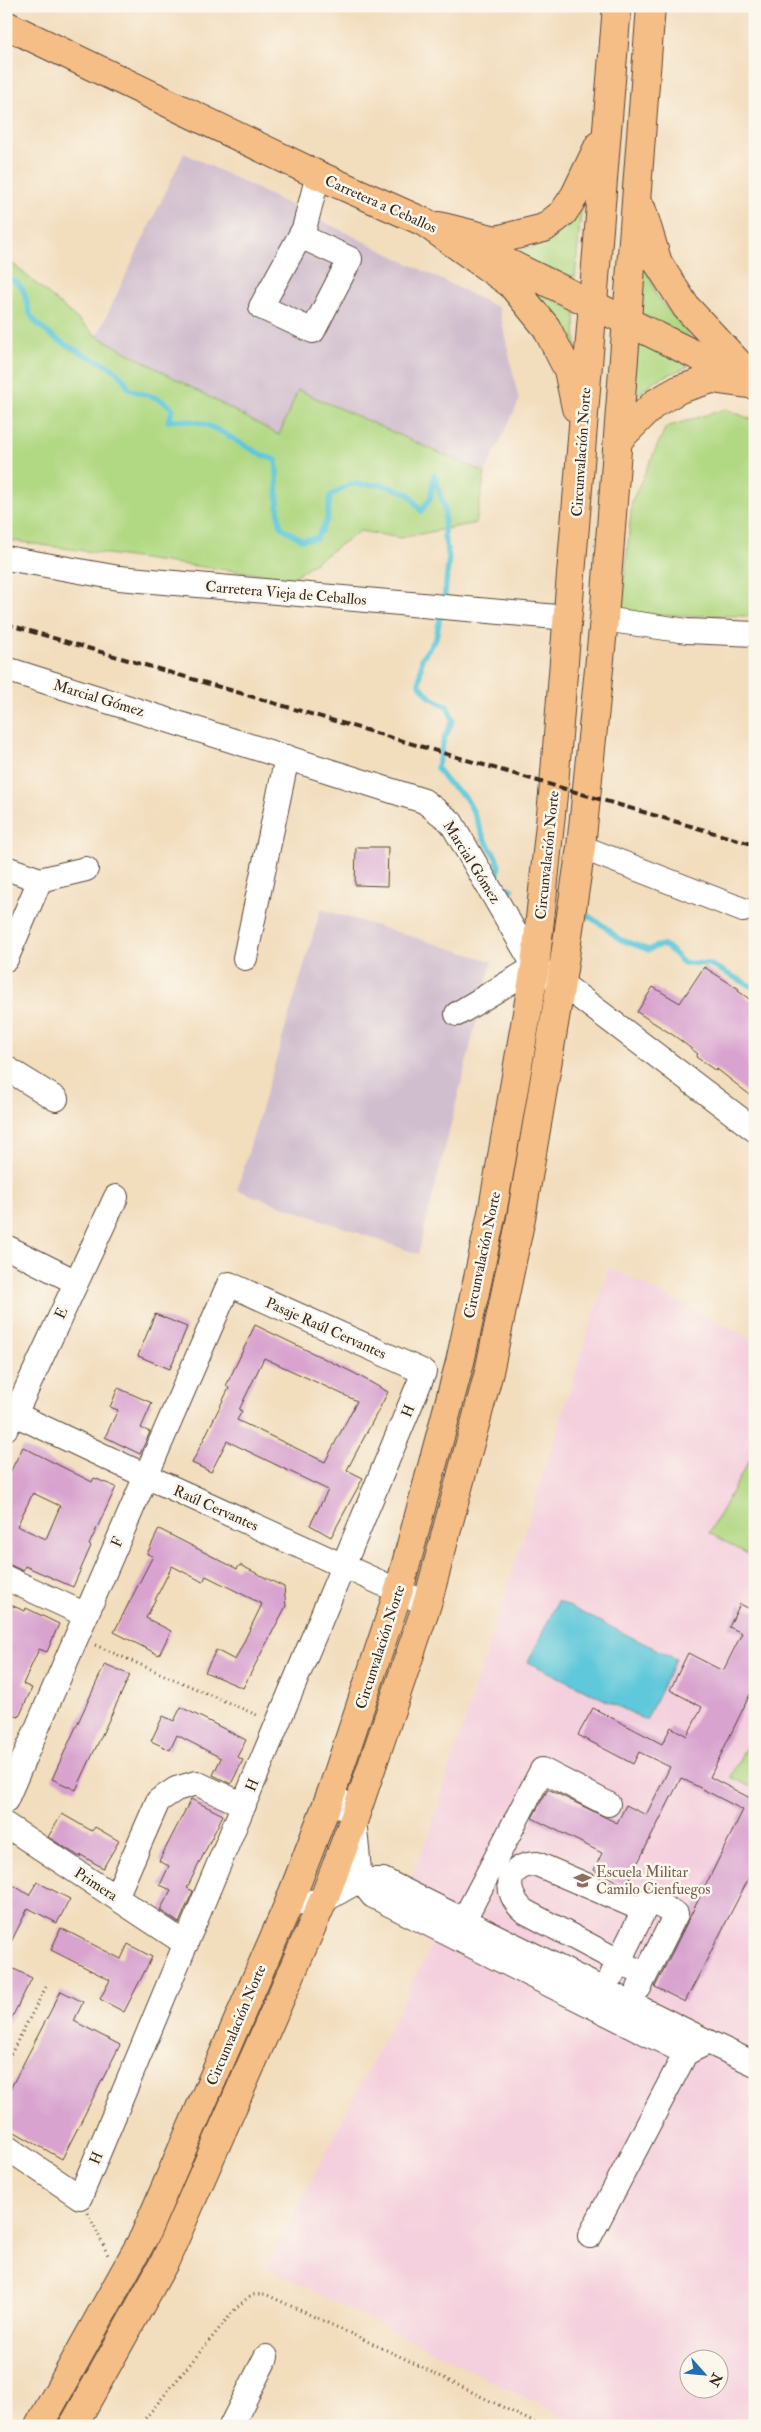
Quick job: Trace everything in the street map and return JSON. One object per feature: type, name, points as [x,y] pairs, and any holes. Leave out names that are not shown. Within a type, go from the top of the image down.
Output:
[{"type":"main road","name":"Circunvalación Norte","points":[[39,2426],[144,2237],[289,1903],[332,1791],[399,1590],[460,1362],[493,1208],[535,967],[554,785],[617,6]]},
{"type":"main road","name":"Circunvalación Norte","points":[[73,2426],[165,2261],[323,1901],[354,1819],[427,1604],[489,1372],[521,1218],[561,983],[581,847],[604,619],[651,6]]},
{"type":"main road","name":"Carretera a Ceballos","points":[[6,25],[318,175],[424,222],[755,383]]},
{"type":"main road","points":[[424,222],[496,240],[544,228],[563,213],[575,195],[606,130]]},
{"type":"main road","points":[[637,194],[658,263],[686,307],[755,383]]},
{"type":"main road","points":[[424,222],[511,284],[546,327],[568,370],[582,439]]},
{"type":"main road","points":[[618,440],[655,403],[680,389],[712,379],[755,383]]},
{"type":"street","points":[[300,236],[304,229],[318,175]]},
{"type":"street","name":"Carretera Vieja de Ceballos","points":[[6,558],[119,578],[568,618]]},
{"type":"street","points":[[604,619],[687,631],[755,634]]},
{"type":"street","name":"Marcial Gómez","points":[[6,669],[424,801],[450,822],[535,967],[561,983],[755,1130]]},
{"type":"street","points":[[245,958],[287,757]]},
{"type":"street","points":[[581,847],[743,910]]},
{"type":"street","points":[[6,868],[40,880],[86,869]]},
{"type":"street","points":[[6,960],[40,880]]},
{"type":"street","points":[[457,1014],[535,967]]},
{"type":"street","points":[[6,1068],[56,1100]]},
{"type":"street","name":"E","points":[[9,1417],[116,1197]]},
{"type":"street","points":[[6,1247],[76,1282]]},
{"type":"street","name":"Pasaje Raúl Cervantes","points":[[229,1284],[424,1372]]},
{"type":"street","name":"F","points":[[6,1800],[229,1284]]},
{"type":"street","name":"H","points":[[80,2196],[424,1372]]},
{"type":"street","name":"Raúl Cervantes","points":[[9,1417],[146,1476],[427,1604]]},
{"type":"street","points":[[6,1578],[86,1614]]},
{"type":"street","points":[[460,1929],[542,1770],[608,1804]]},
{"type":"street","points":[[116,1897],[158,1802],[176,1789],[196,1783],[244,1806]]},
{"type":"street","points":[[332,1791],[354,1819],[360,1880],[373,1896],[460,1929],[627,2012],[696,2043],[755,2064]]},
{"type":"street","name":"Primera","points":[[6,1825],[186,1944]]},
{"type":"street","points":[[644,1910],[537,1864],[527,1864],[519,1868],[512,1877],[511,1895],[515,1903],[524,1911],[645,1975]]},
{"type":"street","points":[[289,1903],[323,1901],[360,1880]]},
{"type":"street","points":[[600,1999],[649,1900],[676,1914],[627,2012]]},
{"type":"street","points":[[590,2236],[696,2043]]},
{"type":"street","points":[[6,2147],[80,2196]]},
{"type":"street","points":[[231,2426],[266,2357]]},
{"type":"path","points":[[76,1636],[278,1724]]},
{"type":"path","points":[[6,2063],[46,1986]]},
{"type":"path","points":[[80,2196],[120,2281]]},
{"type":"path","points":[[139,2426],[237,2307],[251,2295],[265,2294],[397,2355],[542,2426]]},
{"type":"shaded area","points":[[184,153],[499,308],[519,401],[485,473],[299,390],[279,435],[97,336]]},
{"type":"shaded area","points":[[321,909],[492,961],[418,1254],[237,1190]]},
{"type":"shaded area","name":"Escuela Militar Camilo Cienfuegos","points":[[609,1267],[755,1341],[755,2426],[582,2426],[267,2268],[431,1946],[392,1924],[428,1837]]},
{"type":"green space","points":[[582,201],[575,277],[505,254],[533,247],[551,239],[566,225]]},
{"type":"green space","points":[[642,250],[656,295],[694,342],[636,310]]},
{"type":"green space","points":[[6,258],[97,336],[279,435],[298,390],[485,473],[476,523],[400,538],[360,531],[292,578],[6,540]]},
{"type":"green space","points":[[534,289],[575,311],[576,354],[558,319]]},
{"type":"green space","points":[[638,339],[689,366],[654,381],[629,402]]},
{"type":"green space","points":[[726,409],[755,421],[755,616],[621,615],[632,501],[666,427]]},
{"type":"green space","points":[[755,1450],[755,1558],[709,1533]]},
{"type":"green space","points":[[755,1729],[755,1789],[731,1777]]},
{"type":"water","points":[[558,1601],[676,1659],[646,1720],[528,1662]]},
{"type":"building","points":[[356,847],[388,847],[387,886],[355,885]]},
{"type":"building","points":[[704,967],[739,989],[738,991],[755,1003],[755,1099],[717,1069],[716,1071],[696,1057],[698,1054],[676,1037],[637,1012],[653,987],[680,1003]]},
{"type":"building","points":[[155,1314],[187,1327],[170,1369],[138,1356]]},
{"type":"building","points":[[255,1325],[354,1373],[388,1392],[347,1470],[363,1478],[331,1537],[310,1525],[328,1490],[227,1441],[211,1472],[192,1463],[229,1388],[226,1386]],"holes":[[[264,1358],[357,1401],[325,1462],[237,1420],[242,1411],[239,1410]]]},
{"type":"building","points":[[118,1388],[152,1403],[141,1428],[150,1432],[140,1454],[105,1437],[118,1410],[110,1407]]},
{"type":"building","points":[[23,1447],[92,1482],[94,1478],[116,1487],[89,1545],[91,1546],[73,1587],[25,1566],[23,1571],[6,1563],[6,1480]],"holes":[[[33,1493],[60,1506],[46,1539],[17,1526]]]},
{"type":"building","points":[[159,1529],[237,1569],[240,1565],[284,1587],[286,1606],[243,1688],[205,1672],[216,1650],[235,1660],[262,1604],[206,1576],[203,1582],[172,1566],[146,1618],[171,1631],[159,1655],[114,1632],[153,1556],[147,1554]]},
{"type":"building","points":[[6,1603],[25,1611],[26,1608],[59,1624],[47,1652],[39,1649],[23,1684],[32,1688],[19,1717],[6,1712]]},
{"type":"building","points":[[740,1604],[754,1611],[755,1609],[755,1684],[710,1777],[750,1798],[755,1788],[755,1866],[685,2002],[655,1987],[743,1810],[681,1778],[626,1886],[594,1870],[602,1853],[532,1818],[548,1789],[617,1823],[626,1805],[646,1815],[670,1767],[639,1752],[633,1764],[578,1735],[593,1708],[662,1744],[671,1727],[687,1736],[702,1707],[670,1690],[688,1653],[723,1671],[742,1633],[729,1627]]},
{"type":"building","points":[[105,1664],[130,1675],[76,1790],[52,1779]]},
{"type":"building","points":[[181,1707],[246,1740],[237,1757],[243,1760],[231,1784],[213,1775],[221,1758],[177,1735],[170,1750],[151,1741],[163,1716],[174,1721]]},
{"type":"building","points":[[191,1799],[223,1815],[187,1888],[193,1891],[179,1923],[160,1910],[171,1890],[160,1885],[169,1866],[159,1861]]},
{"type":"building","points":[[62,1814],[92,1831],[95,1827],[119,1841],[103,1868],[81,1855],[80,1857],[48,1837]]},
{"type":"building","points":[[37,1882],[70,1899],[57,1923],[28,1908],[6,1952],[6,1899],[13,1885],[29,1895]]},
{"type":"building","points":[[61,1928],[121,1959],[128,1944],[152,1957],[124,2012],[100,1999],[110,1980],[51,1950]]},
{"type":"building","points":[[6,1965],[32,1978],[6,2029]]},
{"type":"building","points":[[61,1991],[83,2002],[74,2021],[120,2045],[62,2159],[6,2127],[6,2097]]},
{"type":"waterway","points":[[6,278],[20,285],[30,314],[44,330],[63,343],[115,370],[125,381],[129,389],[158,398],[168,404],[173,409],[168,421],[185,420],[212,427],[248,448],[276,460],[278,510],[281,527],[302,540],[317,538],[327,520],[330,496],[350,484],[384,485],[409,494],[421,511],[430,499],[434,475],[445,510],[444,536],[449,557],[444,601]]},
{"type":"waterway","points":[[441,612],[436,638],[422,658],[419,684],[430,697],[447,706],[453,720],[444,739],[437,768],[445,780],[465,797],[484,838],[496,857],[499,865],[497,879],[500,885],[512,890]]},
{"type":"waterway","points":[[585,914],[604,926],[619,939],[649,950],[665,946],[684,963],[709,964],[755,988]]},
{"type":"railway","points":[[6,624],[755,845]]},
{"type":"place","name":"Escuela Militar Camilo Cienfuegos","points":[[582,1881]]}]
